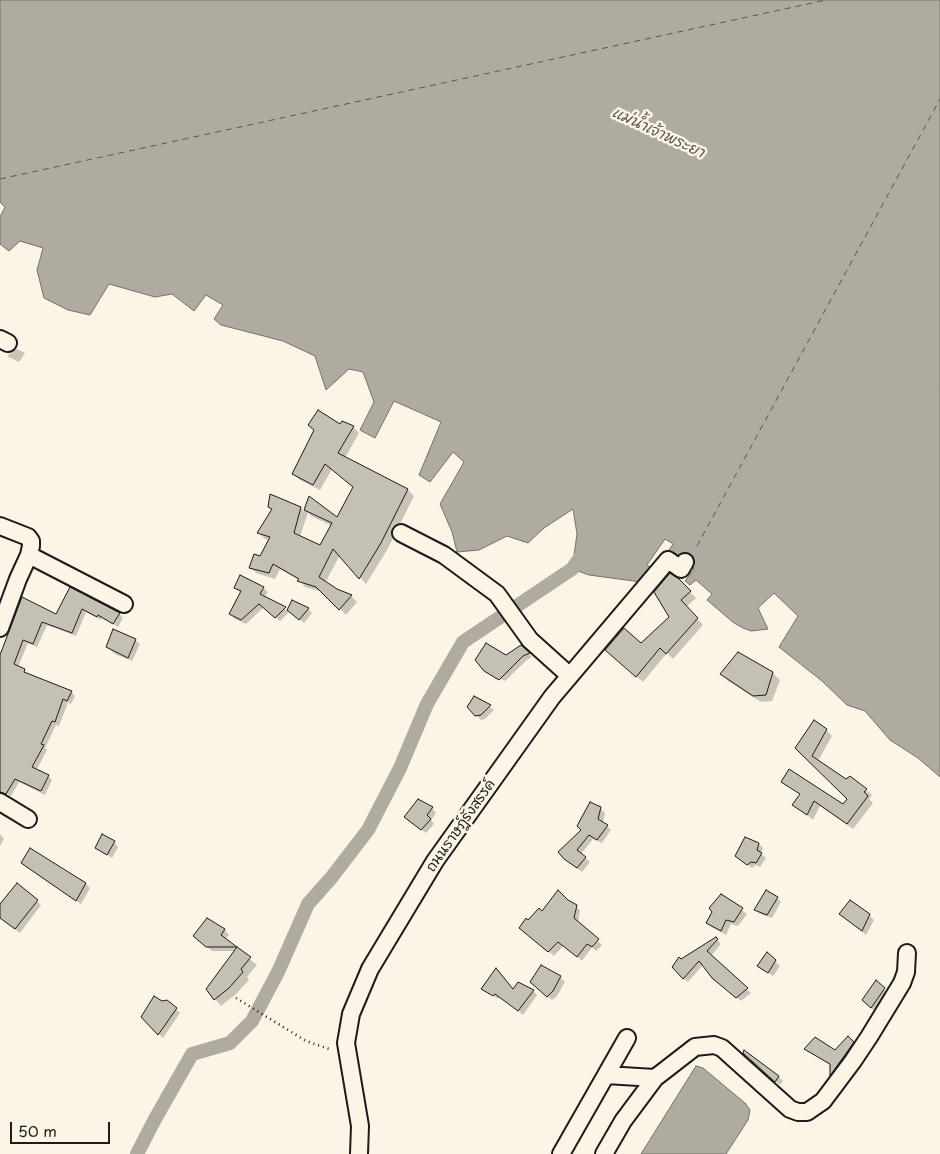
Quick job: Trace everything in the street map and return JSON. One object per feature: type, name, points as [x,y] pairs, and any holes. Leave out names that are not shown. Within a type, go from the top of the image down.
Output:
[{"type":"street","points":[[0,526],[28,537],[31,541],[30,555],[18,579],[0,628]]},
{"type":"street","points":[[401,533],[444,555],[497,594],[530,640],[570,676]]},
{"type":"street","points":[[30,555],[124,604]]},
{"type":"street","name":"ถนนราษฎ์รังสรรค์","points":[[359,1154],[360,1126],[347,1056],[347,1030],[351,1014],[370,969],[435,861],[541,712],[668,560],[681,569],[685,562]]},
{"type":"street","points":[[0,802],[28,819]]},
{"type":"street","points":[[604,1154],[623,1121],[655,1078],[695,1047],[714,1045],[722,1048],[790,1109],[798,1112],[808,1112],[823,1101],[854,1061],[902,983],[906,972],[908,953]]},
{"type":"street","points":[[561,1154],[628,1038]]},
{"type":"street","points":[[606,1075],[655,1078]]},
{"type":"path","points":[[236,998],[306,1041],[347,1056]]},
{"type":"water","name":"แม่น้ำเจ้าพระยา","points":[[0,0],[940,0],[940,777],[918,758],[890,740],[865,711],[847,705],[822,681],[779,647],[798,616],[774,593],[758,608],[768,629],[751,631],[743,628],[734,623],[707,600],[712,594],[696,580],[690,585],[685,581],[694,569],[669,550],[673,544],[665,539],[647,565],[652,568],[641,582],[589,575],[572,569],[577,534],[573,509],[544,528],[528,543],[507,536],[479,550],[457,552],[452,532],[440,504],[464,462],[453,452],[430,482],[419,475],[441,422],[394,401],[375,438],[360,430],[374,402],[363,372],[349,369],[326,390],[315,356],[283,341],[221,325],[214,319],[223,305],[206,295],[194,311],[172,294],[155,297],[109,284],[90,315],[68,310],[44,298],[37,270],[43,248],[20,241],[9,251],[0,244],[0,217],[5,207],[0,202]]},
{"type":"water","points":[[696,1066],[703,1068],[745,1103],[750,1110],[748,1120],[726,1154],[641,1154]]},
{"type":"building","points":[[318,410],[340,424],[342,421],[354,426],[338,453],[408,489],[381,543],[359,579],[333,549],[319,577],[337,589],[352,595],[339,610],[316,587],[297,581],[299,579],[273,564],[269,573],[249,568],[254,554],[260,556],[270,537],[257,533],[272,509],[268,507],[270,494],[301,507],[294,533],[320,545],[332,523],[304,510],[309,496],[337,517],[353,487],[325,464],[313,485],[292,474],[314,430],[308,425]]},
{"type":"building","points":[[670,573],[691,591],[681,600],[698,618],[666,654],[660,648],[636,677],[605,650],[624,628],[641,643],[669,617],[654,592]]},
{"type":"building","points":[[240,575],[264,587],[260,594],[286,607],[275,618],[259,604],[241,620],[229,614],[241,591],[234,588]]},
{"type":"building","points":[[70,587],[120,613],[113,624],[98,615],[97,617],[82,609],[72,633],[42,622],[33,644],[23,640],[14,664],[25,669],[24,672],[72,691],[67,701],[63,699],[55,722],[52,721],[41,744],[44,745],[32,767],[49,775],[41,791],[15,779],[6,794],[0,792],[0,655],[22,597],[56,614]]},
{"type":"building","points":[[292,600],[309,608],[299,620],[287,610]]},
{"type":"building","points":[[113,629],[136,639],[128,658],[106,647]]},
{"type":"building","points":[[486,643],[506,655],[521,645],[530,653],[523,656],[499,680],[484,671],[475,660]]},
{"type":"building","points":[[738,652],[773,672],[766,695],[753,696],[720,674]]},
{"type":"building","points":[[474,696],[491,705],[481,715],[475,716],[467,707]]},
{"type":"building","points":[[814,720],[827,729],[812,756],[846,779],[850,776],[867,789],[864,792],[868,796],[847,824],[814,801],[807,815],[792,805],[800,794],[781,782],[789,769],[843,804],[847,799],[795,748]]},
{"type":"building","points":[[418,799],[433,807],[427,815],[431,819],[421,830],[404,817]]},
{"type":"building","points":[[590,802],[601,807],[598,819],[608,825],[597,840],[589,835],[577,850],[586,857],[577,868],[558,852],[581,830],[577,826]]},
{"type":"building","points":[[102,834],[115,841],[107,855],[95,848]]},
{"type":"building","points":[[745,837],[759,843],[757,850],[762,853],[756,863],[751,862],[747,865],[735,856]]},
{"type":"building","points":[[30,848],[86,883],[76,901],[21,863]]},
{"type":"building","points":[[17,883],[38,900],[15,929],[0,918],[0,904]]},
{"type":"building","points":[[558,890],[568,900],[577,905],[574,918],[599,939],[592,947],[587,944],[577,957],[558,942],[548,952],[519,928],[526,918],[528,920],[539,908],[542,911]]},
{"type":"building","points":[[766,890],[778,897],[767,915],[754,910]]},
{"type":"building","points":[[721,894],[743,908],[734,922],[726,920],[721,931],[706,923],[712,912],[709,908]]},
{"type":"building","points":[[850,900],[870,914],[862,931],[839,914]]},
{"type":"building","points":[[207,918],[225,929],[221,935],[237,947],[206,947],[193,936]]},
{"type":"building","points":[[716,937],[718,939],[707,951],[748,988],[736,998],[712,978],[699,961],[683,979],[672,967],[679,957],[681,959]]},
{"type":"building","points":[[237,947],[251,957],[241,969],[243,972],[229,988],[214,1000],[206,989]]},
{"type":"building","points":[[767,952],[776,960],[768,973],[757,966]]},
{"type":"building","points":[[541,965],[561,976],[553,991],[547,997],[530,982]]},
{"type":"building","points":[[496,968],[513,989],[518,982],[534,990],[518,1011],[495,994],[493,996],[481,989]]},
{"type":"building","points":[[876,980],[885,988],[871,1008],[862,1000]]},
{"type":"building","points":[[154,996],[162,1001],[167,1000],[177,1008],[158,1035],[141,1017]]},
{"type":"building","points":[[848,1036],[854,1042],[830,1076],[830,1064],[804,1049],[815,1037],[835,1050]]},
{"type":"building","points":[[744,1050],[779,1076],[775,1082],[743,1053]]},
{"type":"waterway","points":[[137,1154],[192,1054],[230,1043],[252,1021],[278,972],[308,904],[368,830],[400,768],[427,704],[463,642],[572,569],[582,555]]},
{"type":"ferry route","points":[[0,179],[826,0]]},
{"type":"ferry route","points":[[697,546],[940,99]]}]
